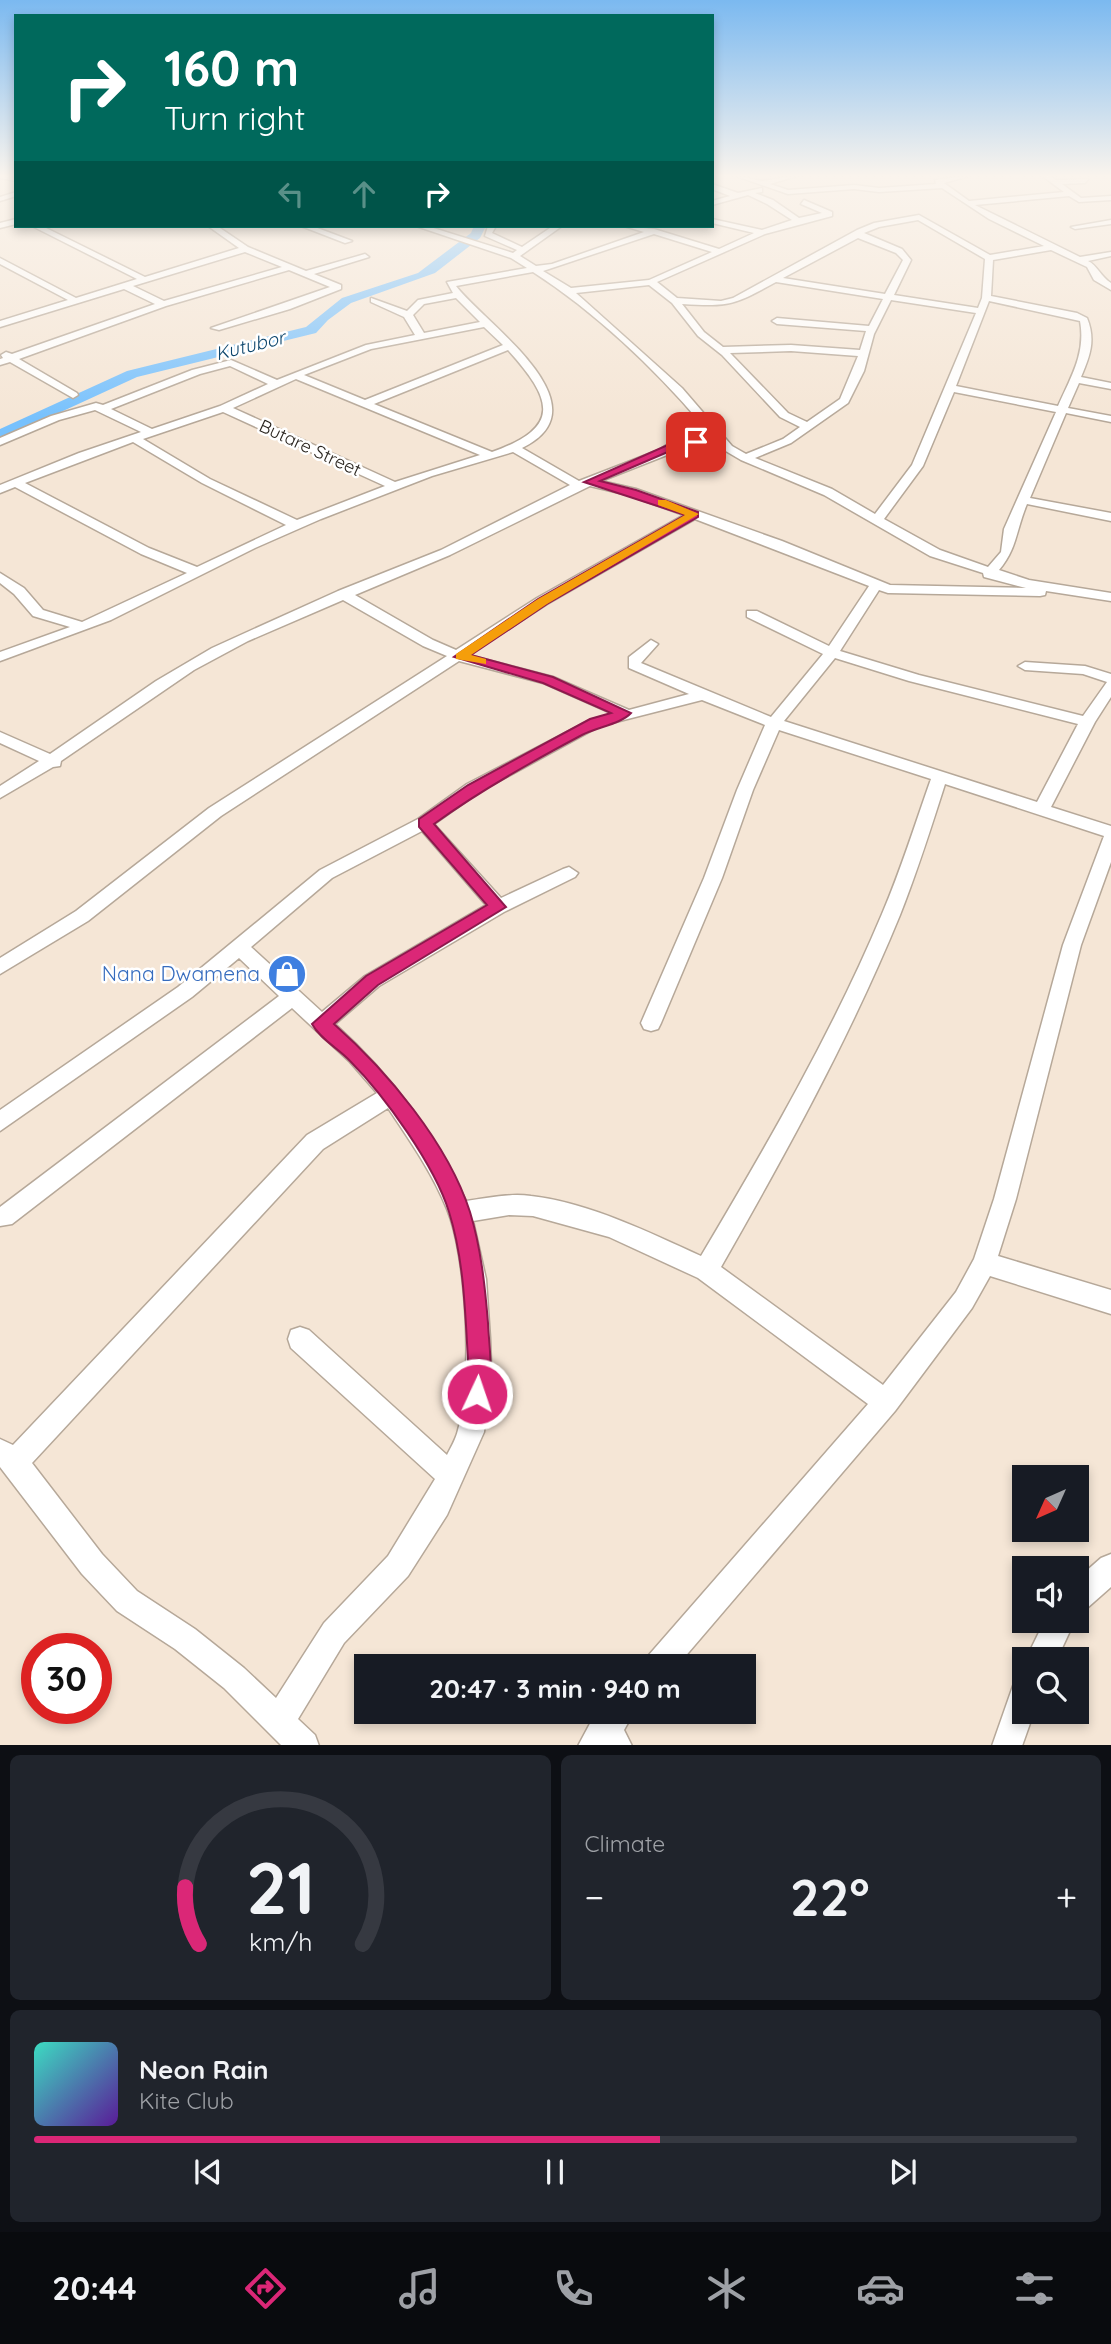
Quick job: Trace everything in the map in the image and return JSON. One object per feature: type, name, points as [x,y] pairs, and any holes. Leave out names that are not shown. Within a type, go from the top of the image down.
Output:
[{"type":"street","points":[[97,256],[143,279]]},
{"type":"street","points":[[0,324],[220,256]]},
{"type":"street","points":[[216,328],[287,307],[338,287],[264,256]]},
{"type":"street","points":[[523,256],[569,291],[678,390],[727,447],[745,458],[828,492],[935,553],[989,574],[1064,591],[1111,597]]},
{"type":"street","points":[[0,657],[83,627],[297,525],[458,463],[516,449],[544,428],[548,420],[547,401],[531,372],[489,323],[450,284],[534,267],[569,256]]},
{"type":"street","points":[[569,291],[651,282],[712,256]]},
{"type":"street","points":[[675,301],[729,302],[816,256]]},
{"type":"street","points":[[745,458],[810,427],[834,410],[852,390],[873,329],[906,266],[905,256]]},
{"type":"street","points":[[986,256],[998,256]]},
{"type":"street","points":[[1070,256],[1090,265],[1097,278],[1111,287]]},
{"type":"street","points":[[1079,260],[1098,256]]},
{"type":"street","points":[[309,273],[365,257]]},
{"type":"street","points":[[877,520],[917,466],[986,298],[989,258]]},
{"type":"street","points":[[0,261],[74,300]]},
{"type":"street","points":[[0,362],[163,304],[291,267]]},
{"type":"street","points":[[773,279],[981,311]]},
{"type":"street","points":[[651,282],[675,301],[701,334],[784,415],[810,427]]},
{"type":"street","points":[[123,285],[163,304]]},
{"type":"street","points":[[408,315],[421,302],[459,295]]},
{"type":"street","points":[[986,298],[1061,312],[1084,320],[1088,340],[1076,379],[1010,529],[1007,553],[989,574]]},
{"type":"street","points":[[374,300],[408,315],[420,335]]},
{"type":"street","points":[[0,313],[13,320]]},
{"type":"street","points":[[777,321],[873,329]]},
{"type":"street","points":[[0,489],[150,432],[224,408],[369,347],[489,323]]},
{"type":"street","points":[[368,403],[509,346]]},
{"type":"street","points":[[720,350],[791,348],[864,353]]},
{"type":"street","points":[[0,352],[73,395]]},
{"type":"street","points":[[0,442],[55,418],[231,363],[278,385]]},
{"type":"street","points":[[296,376],[368,403],[489,455]]},
{"type":"street","points":[[1076,379],[1111,386]]},
{"type":"street","points":[[950,388],[1111,419]]},
{"type":"street","points":[[97,406],[150,432]]},
{"type":"street","name":"Butare Street","points":[[224,408],[396,487]]},
{"type":"street","points":[[0,793],[54,762],[170,677],[261,630],[427,561],[584,484],[683,442],[706,424]]},
{"type":"street","points":[[134,438],[206,481],[297,525]]},
{"type":"street","points":[[683,442],[727,447]]},
{"type":"street","points":[[516,449],[584,484],[632,492],[778,544],[875,586],[905,591],[1064,591]]},
{"type":"street","points":[[17,482],[145,551],[198,572]]},
{"type":"street","points":[[1023,500],[1111,517]]},
{"type":"street","points":[[0,967],[82,916],[224,806],[461,657],[542,601],[694,514]]},
{"type":"street","points":[[0,577],[19,591],[38,613],[83,627]]},
{"type":"street","points":[[651,1023],[774,723],[832,653],[875,586]]},
{"type":"street","points":[[343,594],[392,624],[461,657],[548,680],[624,713]]},
{"type":"street","points":[[752,614],[832,653],[925,681],[1087,722]]},
{"type":"street","points":[[651,644],[634,660],[634,665],[701,696],[774,723],[1111,832]]},
{"type":"street","points":[[1025,666],[1085,670],[1111,679]]},
{"type":"street","points":[[1042,808],[1087,722],[1111,686]]},
{"type":"street","points":[[0,1122],[167,1005],[326,874],[424,823],[473,788],[594,723],[624,713],[701,696]]},
{"type":"street","points":[[0,737],[54,762]]},
{"type":"street","points":[[706,1270],[789,1130],[826,1055],[885,930],[940,776]]},
{"type":"street","points":[[424,823],[498,907]]},
{"type":"street","points":[[668,1654],[886,1402],[964,1300],[984,1262],[1005,1199],[1072,945],[1111,838]]},
{"type":"street","points":[[321,1024],[372,981],[498,907],[569,873]]},
{"type":"street","points":[[238,946],[357,1056],[391,1096],[440,1168],[460,1212],[474,1279],[479,1365],[471,1432],[422,1531],[398,1566],[334,1633],[294,1738],[185,1639],[127,1601],[92,1564],[7,1457],[315,1142],[391,1096]]},
{"type":"street","points":[[4,1217],[292,997]]},
{"type":"street","points":[[460,1212],[533,1206],[612,1227],[706,1270],[886,1402]]},
{"type":"street","points":[[984,1262],[1111,1302]]},
{"type":"street","points":[[300,1339],[451,1476]]},
{"type":"street","points":[[1089,1587],[1111,1568]]},
{"type":"street","points":[[1007,1745],[1014,1724]]},
{"type":"waterway","name":"Kutubor","points":[[0,435],[132,374],[311,330],[335,307],[359,296],[414,279],[449,256]]},
{"type":"slow traffic","points":[[481,662],[461,657],[542,601],[694,514],[662,502]]},
{"type":"place","name":"Nana Dwamena","points":[[287,974]]},
{"type":"route","points":[[477,1394],[479,1365],[474,1279],[460,1212],[440,1168],[391,1096],[357,1056],[321,1024],[372,981],[498,907],[424,823],[473,788],[534,754],[594,723],[624,713],[548,680],[461,657],[542,601],[694,514],[632,492],[590,482],[683,442],[696,442]]}]
